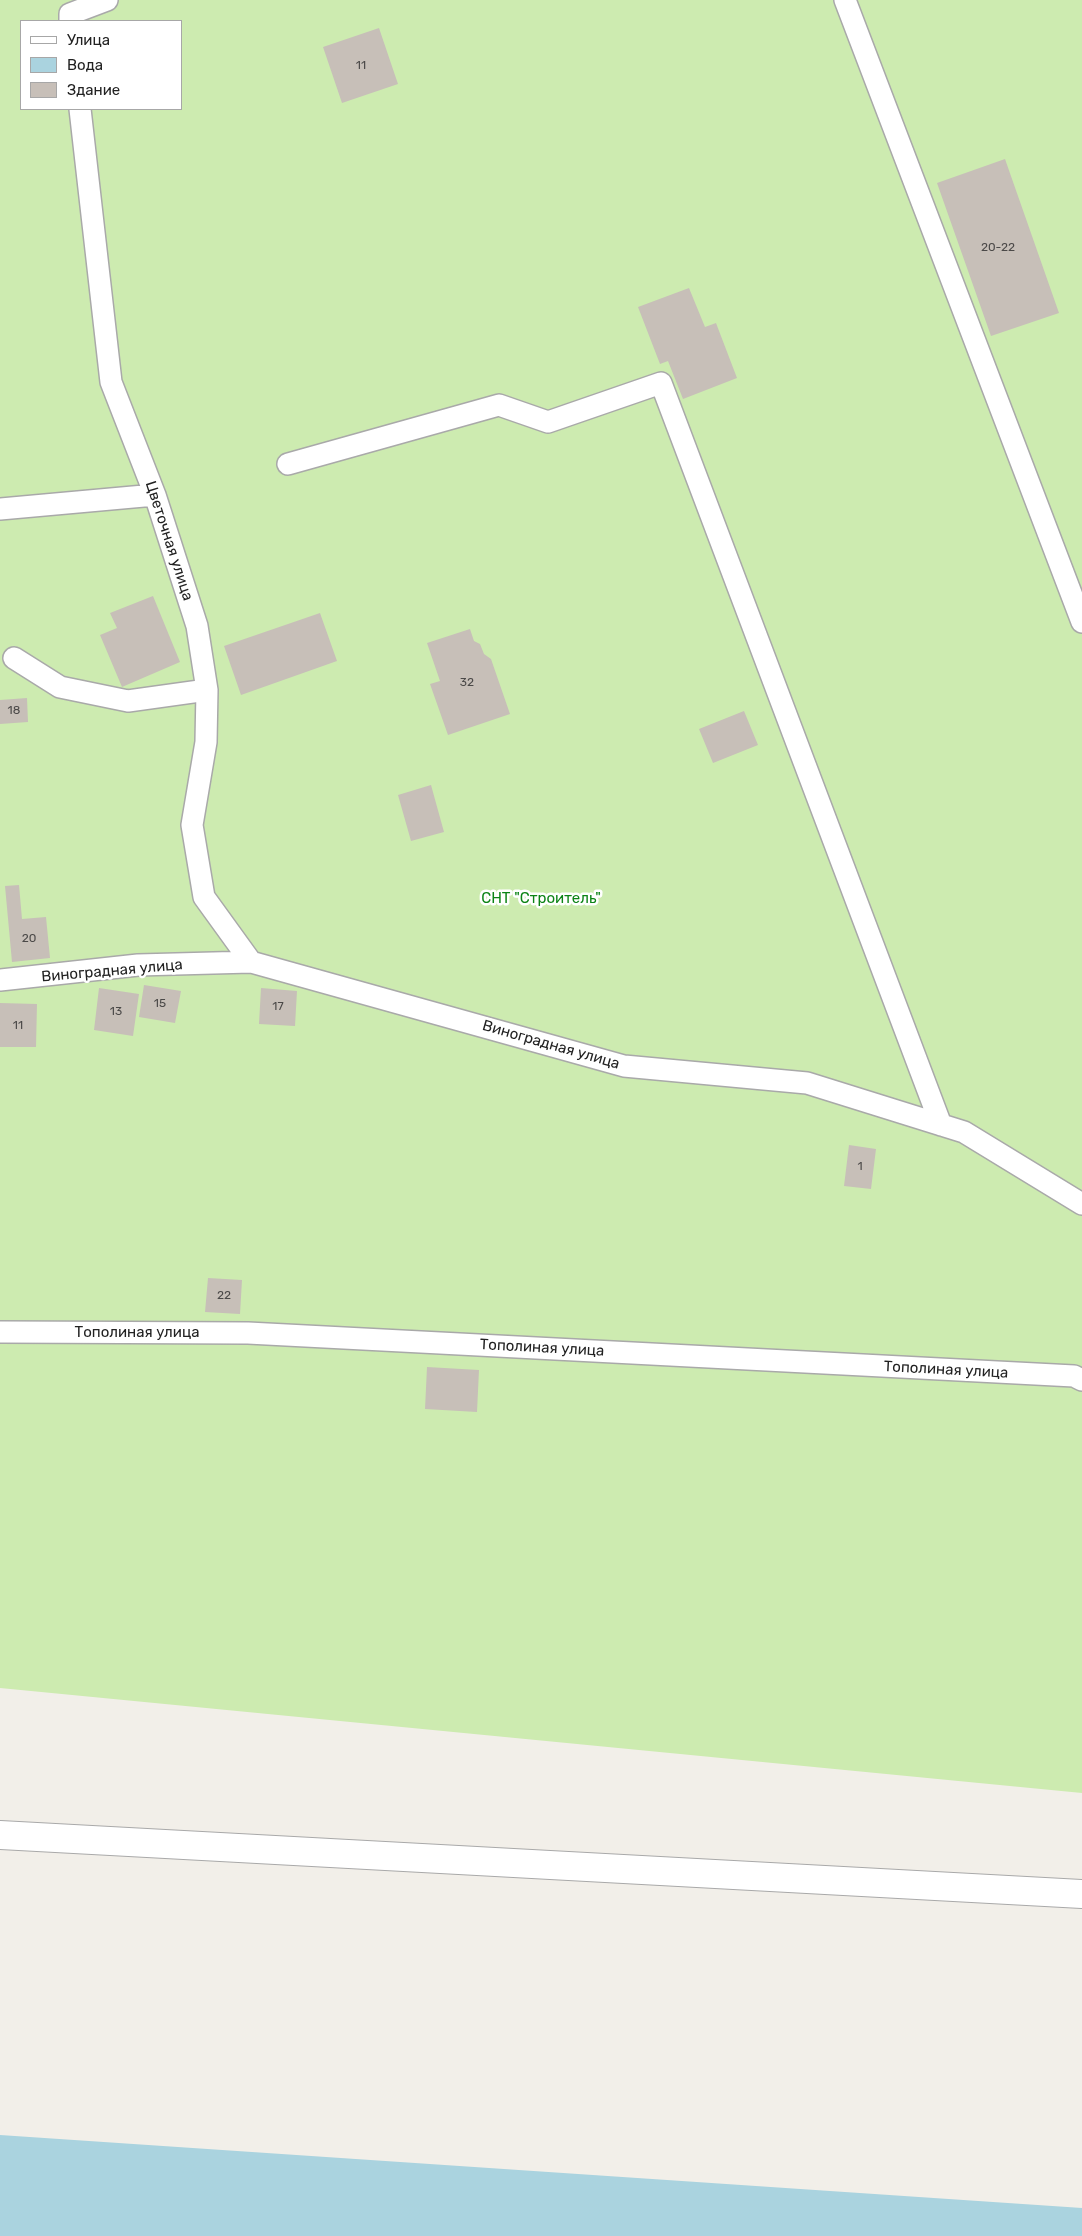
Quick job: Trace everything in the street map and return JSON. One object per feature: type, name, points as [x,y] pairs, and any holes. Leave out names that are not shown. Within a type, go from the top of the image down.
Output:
[{"type":"street","points":[[0,1835],[1082,1894]]},
{"type":"lane","points":[[70,20],[70,14],[107,0]]},
{"type":"lane","points":[[845,0],[1082,622]]},
{"type":"lane","name":"Цветочная улица","points":[[80,110],[112,382],[155,495],[197,626],[207,690],[206,742],[192,825],[204,896],[251,962]]},
{"type":"lane","points":[[288,464],[499,405],[548,422],[661,383],[942,1124]]},
{"type":"lane","points":[[0,508],[155,495]]},
{"type":"lane","points":[[14,658],[60,686],[128,701],[207,690]]},
{"type":"lane","name":"Виноградная улица","points":[[0,980],[138,965],[251,962],[624,1066],[807,1083],[964,1132],[1082,1204]]},
{"type":"lane","name":"Тополиная улица","points":[[0,1332],[248,1333],[1074,1376],[1082,1380]]},
{"type":"green space","name":"СНТ \"Строитель\"","points":[[0,0],[1082,0],[1082,1793],[0,1688]]},
{"type":"water","points":[[0,2135],[1082,2208],[1082,2236],[0,2236]]},
{"type":"building","points":[[379,28],[398,84],[342,103],[323,47]]},
{"type":"building","points":[[1005,159],[1059,313],[991,336],[937,183]]},
{"type":"building","points":[[689,288],[705,327],[716,323],[737,378],[683,399],[668,361],[660,364],[638,307]]},
{"type":"building","points":[[153,596],[180,662],[122,687],[100,635],[117,628],[110,613]]},
{"type":"building","points":[[320,613],[337,661],[241,695],[224,646]]},
{"type":"building","points":[[470,629],[474,641],[480,644],[484,654],[491,659],[510,714],[448,735],[430,684],[440,681],[427,643]]},
{"type":"building","points":[[27,698],[28,722],[0,724],[0,700]]},
{"type":"building","points":[[744,711],[758,745],[713,763],[699,729]]},
{"type":"building","points":[[431,785],[444,832],[411,841],[398,795]]},
{"type":"building","points":[[19,885],[22,919],[46,917],[50,958],[12,962],[5,886]]},
{"type":"building","points":[[144,985],[181,991],[175,1023],[139,1017]]},
{"type":"building","points":[[99,988],[139,994],[133,1036],[94,1030]]},
{"type":"building","points":[[261,988],[297,991],[295,1026],[259,1024]]},
{"type":"building","points":[[0,1003],[37,1004],[36,1047],[0,1047]]},
{"type":"building","points":[[849,1145],[876,1149],[871,1189],[844,1186]]},
{"type":"building","points":[[208,1278],[242,1280],[240,1314],[205,1312]]},
{"type":"building","points":[[427,1367],[479,1370],[477,1412],[425,1409]]}]
